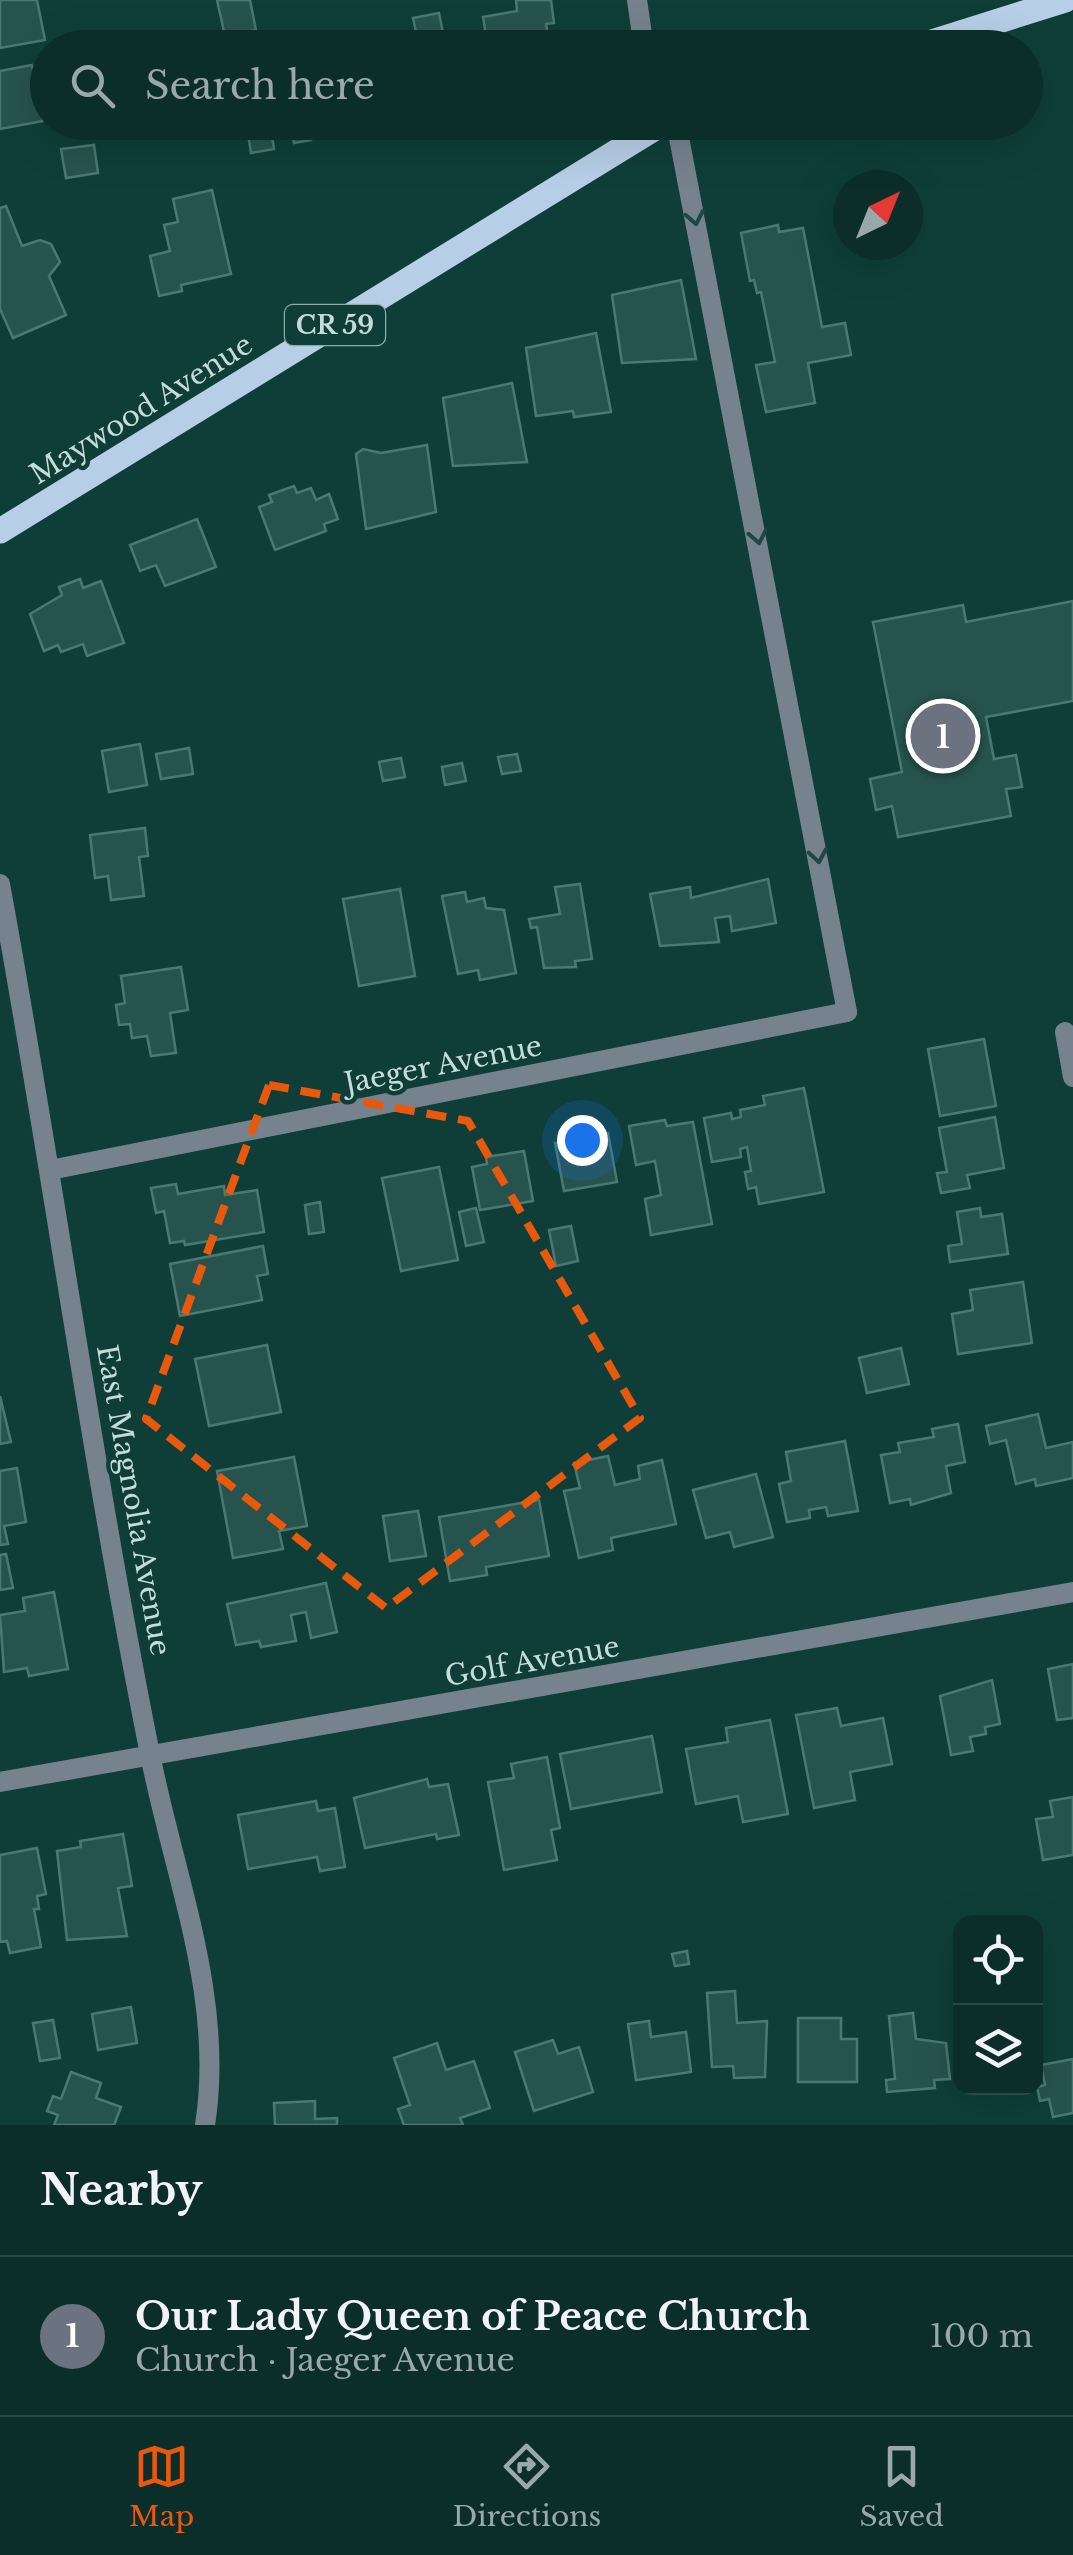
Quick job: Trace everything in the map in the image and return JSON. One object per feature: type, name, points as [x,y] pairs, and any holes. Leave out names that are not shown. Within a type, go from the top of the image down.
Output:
[{"type":"main road","points":[[970,30],[1065,0]]},
{"type":"main road","name":"Maywood Avenue","points":[[0,531],[638,140]]},
{"type":"street","points":[[637,0],[641,30]]},
{"type":"street","name":"Jaeger Avenue","points":[[50,1170],[847,1012],[667,140]]},
{"type":"street","name":"East Magnolia Avenue","points":[[0,884],[150,1756],[202,1970],[210,2044],[205,2125]]},
{"type":"street","points":[[1065,1032],[1073,1076]]},
{"type":"street","name":"Golf Avenue","points":[[0,1782],[1073,1592]]},
{"type":"highlighted area","points":[[269,1085],[468,1121],[640,1418],[386,1608],[146,1419]]},
{"type":"building","points":[[0,0],[37,0],[43,30],[30,30],[30,43],[0,48]]},
{"type":"building","points":[[217,0],[250,0],[256,30],[224,30]]},
{"type":"building","points":[[516,0],[551,0],[554,23],[546,24],[547,30],[485,30],[483,17],[517,11]]},
{"type":"building","points":[[439,13],[442,30],[416,30],[413,18]]},
{"type":"building","points":[[30,65],[30,123],[0,129],[0,71]]},
{"type":"building","points":[[249,140],[273,140],[274,149],[251,153]]},
{"type":"building","points":[[94,145],[98,173],[66,178],[61,149]]},
{"type":"building","points":[[212,190],[231,274],[181,285],[182,291],[159,296],[150,256],[170,251],[164,225],[178,222],[173,199]]},
{"type":"building","points":[[6,206],[22,246],[40,240],[51,244],[60,262],[49,276],[66,315],[13,338],[0,309],[0,208]]},
{"type":"building","points":[[778,225],[779,232],[803,228],[822,327],[845,323],[851,355],[808,363],[815,403],[766,412],[756,365],[775,362],[761,292],[757,293],[754,280],[750,281],[741,233]]},
{"type":"building","points":[[681,280],[696,359],[622,363],[612,295]]},
{"type":"building","points":[[596,333],[611,412],[574,417],[573,411],[536,416],[526,348]]},
{"type":"building","points":[[512,383],[527,462],[453,466],[443,398]]},
{"type":"building","points":[[427,445],[436,512],[366,529],[356,454],[363,449],[381,453]]},
{"type":"building","points":[[294,486],[297,493],[311,488],[316,500],[329,494],[338,519],[324,524],[326,531],[275,550],[259,507],[272,502],[269,495]]},
{"type":"building","points":[[197,519],[216,567],[165,586],[156,565],[140,571],[130,545]]},
{"type":"building","points":[[80,579],[83,588],[101,581],[124,643],[87,656],[83,644],[61,652],[58,645],[44,651],[30,614],[62,595],[59,587]]},
{"type":"building","points":[[1073,601],[1073,701],[986,717],[994,759],[1016,755],[1022,787],[1006,789],[1011,816],[898,837],[892,806],[876,810],[870,779],[902,772],[873,622],[963,605],[966,622]]},
{"type":"building","points":[[140,744],[147,785],[109,792],[102,751]]},
{"type":"building","points":[[189,748],[193,774],[161,779],[156,754]]},
{"type":"building","points":[[517,754],[521,771],[502,774],[498,757]]},
{"type":"building","points":[[401,758],[405,777],[383,781],[379,762]]},
{"type":"building","points":[[462,763],[466,781],[445,785],[442,767]]},
{"type":"building","points":[[145,828],[148,856],[139,857],[144,896],[111,900],[108,876],[95,878],[90,835]]},
{"type":"building","points":[[768,879],[776,923],[732,931],[730,916],[715,918],[719,942],[660,946],[650,894],[690,887],[691,898]]},
{"type":"building","points":[[580,884],[592,959],[575,961],[576,967],[544,968],[537,927],[531,928],[529,919],[560,914],[555,887]]},
{"type":"building","points":[[400,889],[415,976],[359,986],[343,899]]},
{"type":"building","points":[[465,892],[467,902],[484,898],[486,908],[504,910],[516,973],[480,980],[478,970],[458,974],[442,896]]},
{"type":"building","points":[[181,967],[188,1010],[170,1013],[176,1053],[151,1056],[147,1036],[132,1038],[130,1024],[119,1025],[116,1005],[125,1003],[121,976]]},
{"type":"building","points":[[984,1039],[996,1106],[940,1116],[928,1049]]},
{"type":"building","points":[[804,1088],[824,1192],[759,1204],[756,1187],[748,1189],[745,1172],[751,1171],[747,1147],[740,1149],[741,1157],[712,1162],[704,1118],[731,1113],[732,1119],[741,1117],[740,1110],[765,1105],[763,1096]]},
{"type":"building","points":[[995,1117],[1004,1168],[967,1175],[970,1188],[941,1193],[937,1173],[947,1172],[939,1128]]},
{"type":"building","points":[[665,1120],[667,1126],[693,1122],[712,1224],[651,1235],[645,1199],[661,1195],[655,1161],[636,1165],[629,1126]]},
{"type":"building","points":[[608,1133],[617,1182],[564,1191],[555,1143]]},
{"type":"building","points":[[524,1151],[533,1201],[480,1210],[472,1167],[487,1164],[486,1157]]},
{"type":"building","points":[[439,1167],[458,1260],[401,1271],[382,1178]]},
{"type":"building","points":[[176,1184],[178,1194],[224,1186],[225,1195],[257,1190],[264,1232],[185,1245],[184,1241],[170,1243],[164,1211],[156,1213],[151,1188]]},
{"type":"building","points":[[320,1202],[324,1232],[309,1234],[305,1205]]},
{"type":"building","points":[[476,1208],[484,1242],[466,1246],[459,1212]]},
{"type":"building","points":[[980,1208],[981,1217],[1002,1214],[1008,1254],[950,1262],[948,1246],[962,1244],[957,1212]]},
{"type":"building","points":[[571,1226],[578,1261],[556,1266],[549,1230]]},
{"type":"building","points":[[263,1246],[268,1274],[257,1276],[262,1300],[180,1316],[170,1264]]},
{"type":"building","points":[[1023,1282],[1032,1343],[958,1354],[952,1314],[973,1310],[970,1290]]},
{"type":"building","points":[[267,1345],[281,1412],[209,1426],[195,1359]]},
{"type":"building","points":[[901,1348],[909,1384],[867,1393],[859,1358]]},
{"type":"building","points":[[0,1396],[11,1442],[0,1444]]},
{"type":"building","points":[[1038,1414],[1046,1448],[1073,1442],[1073,1478],[1036,1486],[1035,1479],[1016,1484],[1006,1440],[990,1444],[986,1426]]},
{"type":"building","points":[[958,1424],[965,1462],[946,1466],[951,1493],[911,1505],[910,1499],[890,1503],[881,1455],[900,1452],[898,1443],[934,1437],[932,1429]]},
{"type":"building","points":[[845,1441],[858,1511],[828,1516],[826,1507],[809,1510],[810,1518],[787,1522],[779,1484],[791,1481],[786,1452]]},
{"type":"building","points":[[608,1456],[615,1485],[640,1479],[638,1466],[662,1460],[676,1524],[611,1538],[613,1550],[579,1558],[564,1491],[580,1488],[574,1463]]},
{"type":"building","points":[[294,1457],[307,1526],[279,1531],[283,1549],[233,1558],[217,1471]]},
{"type":"building","points":[[17,1468],[26,1522],[4,1526],[8,1544],[0,1545],[0,1471]]},
{"type":"building","points":[[756,1474],[773,1537],[734,1547],[730,1532],[706,1538],[693,1490]]},
{"type":"building","points":[[539,1500],[549,1556],[486,1567],[487,1575],[450,1581],[439,1517]]},
{"type":"building","points":[[418,1511],[426,1556],[390,1561],[383,1516]]},
{"type":"building","points":[[6,1554],[13,1588],[0,1590],[0,1555]]},
{"type":"building","points":[[326,1583],[337,1632],[311,1638],[306,1612],[291,1615],[296,1641],[261,1647],[259,1641],[236,1645],[227,1604]]},
{"type":"building","points":[[54,1592],[68,1669],[29,1676],[27,1668],[4,1672],[0,1615],[25,1611],[23,1598]]},
{"type":"building","points":[[1073,1664],[1073,1718],[1057,1720],[1048,1669]]},
{"type":"building","points":[[992,1680],[1000,1724],[985,1727],[986,1734],[970,1737],[973,1751],[951,1755],[940,1696]]},
{"type":"building","points":[[837,1708],[841,1726],[883,1718],[892,1764],[850,1772],[855,1800],[814,1808],[796,1715]]},
{"type":"building","points":[[770,1720],[788,1814],[743,1822],[738,1796],[696,1804],[686,1749],[728,1742],[726,1728]]},
{"type":"building","points":[[652,1736],[662,1792],[571,1809],[560,1754]]},
{"type":"building","points":[[547,1757],[560,1828],[551,1830],[557,1860],[504,1870],[488,1782],[514,1778],[511,1764]]},
{"type":"building","points":[[427,1779],[429,1787],[448,1784],[459,1835],[437,1839],[436,1834],[365,1848],[354,1798]]},
{"type":"building","points":[[1073,1797],[1073,1855],[1043,1860],[1036,1819],[1053,1817],[1050,1801]]},
{"type":"building","points":[[316,1801],[318,1811],[335,1808],[345,1867],[320,1871],[317,1857],[248,1869],[238,1815]]},
{"type":"building","points":[[123,1834],[132,1886],[118,1888],[127,1936],[67,1940],[57,1851],[81,1847],[80,1841]]},
{"type":"building","points":[[37,1848],[46,1894],[37,1896],[39,1909],[34,1909],[41,1947],[10,1953],[7,1941],[0,1942],[0,1855]]},
{"type":"building","points":[[687,1951],[689,1964],[675,1966],[672,1954]]},
{"type":"building","points":[[735,1991],[737,2023],[767,2021],[765,2077],[734,2078],[733,2066],[712,2067],[707,1993]]},
{"type":"building","points":[[131,2007],[137,2043],[98,2050],[92,2014]]},
{"type":"building","points":[[913,2013],[916,2039],[946,2043],[950,2079],[934,2080],[935,2088],[887,2092],[886,2080],[895,2079],[889,2016]]},
{"type":"building","points":[[798,2018],[841,2018],[841,2039],[857,2039],[857,2082],[798,2082]]},
{"type":"building","points":[[53,2020],[60,2058],[40,2061],[33,2023]]},
{"type":"building","points":[[649,2021],[651,2037],[686,2032],[691,2072],[636,2080],[628,2024]]},
{"type":"building","points":[[553,2040],[558,2054],[579,2047],[593,2092],[534,2111],[515,2052]]},
{"type":"building","points":[[437,2043],[446,2070],[474,2061],[490,2108],[460,2118],[463,2125],[404,2125],[398,2109],[410,2105],[394,2058]]},
{"type":"building","points":[[1073,2059],[1073,2113],[1053,2117],[1049,2099],[1040,2101],[1039,2095],[1043,2095],[1045,2085],[1043,2065]]},
{"type":"building","points":[[71,2072],[101,2083],[96,2098],[121,2107],[114,2125],[54,2125],[58,2115],[47,2111],[53,2096],[61,2099]]},
{"type":"building","points":[[315,2101],[315,2119],[337,2118],[337,2125],[275,2125],[274,2103]]},
{"type":"place","name":"Our Lady Queen of Peace Church","points":[[943,736]]}]
